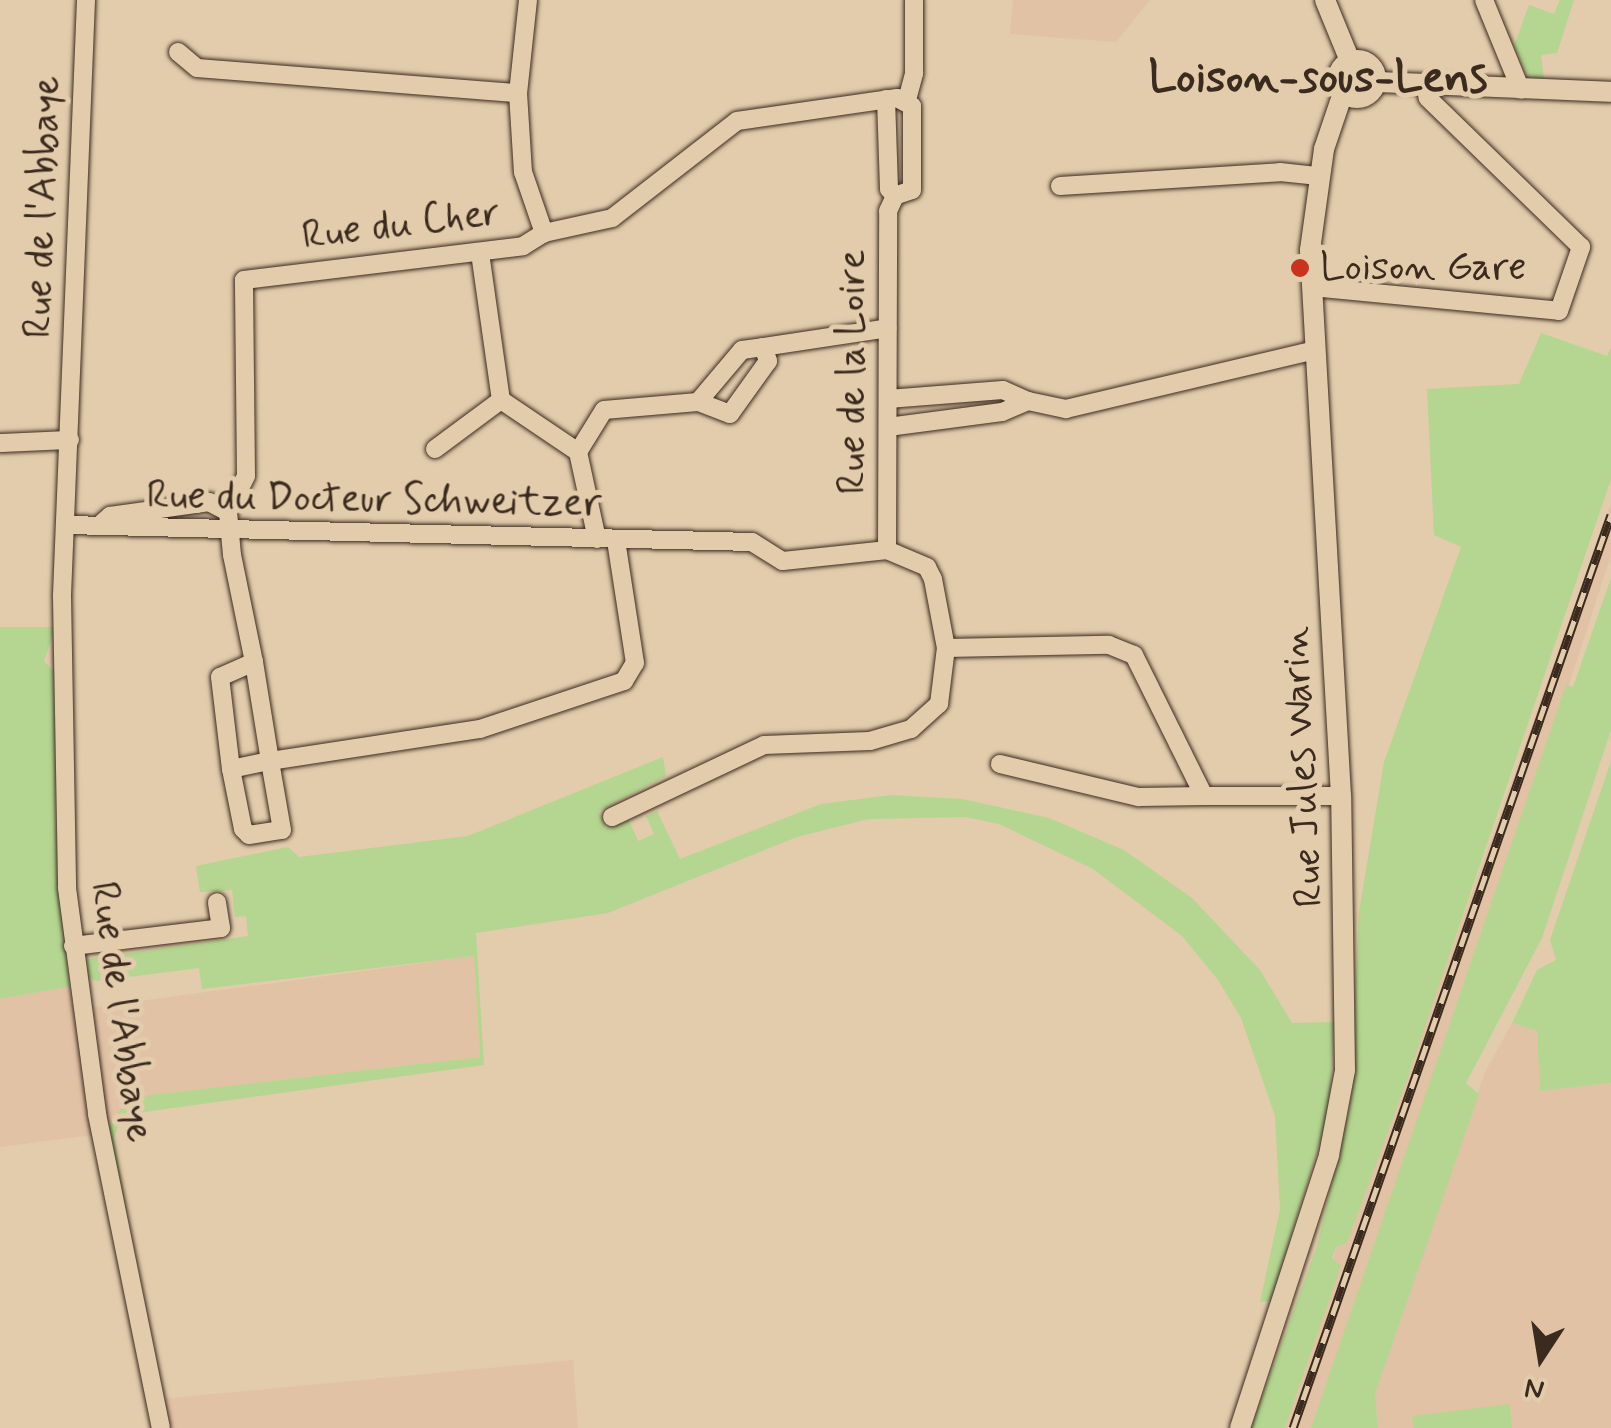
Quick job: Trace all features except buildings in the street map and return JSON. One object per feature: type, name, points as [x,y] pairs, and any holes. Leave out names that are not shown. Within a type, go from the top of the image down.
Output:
[{"type":"street","name":"Rue de l'Abbaye","points":[[86,0],[67,525],[63,812],[73,946],[100,1134],[161,1428]]},
{"type":"street","points":[[528,0],[518,93],[523,172],[544,233]]},
{"type":"street","points":[[886,99],[908,100],[914,0]]},
{"type":"street","points":[[1325,0],[1350,62]]},
{"type":"street","points":[[1484,0],[1521,90]]},
{"type":"street","points":[[178,52],[197,68],[518,93]]},
{"type":"street","points":[[1350,62],[1369,64],[1376,82],[1367,96],[1343,93],[1339,72],[1350,62]]},
{"type":"street","points":[[1376,82],[1611,92]]},
{"type":"street","points":[[1312,287],[1558,312],[1581,247],[1428,98],[1426,87]]},
{"type":"street","name":"Rue Jules Warin","points":[[1240,1428],[1305,1234],[1340,1100],[1348,1014],[1341,796],[1312,287],[1318,176],[1343,93]]},
{"type":"street","name":"Rue de la Loire","points":[[886,99],[888,188],[895,196]]},
{"type":"street","name":"Rue du Cher","points":[[228,512],[246,476],[244,280],[522,246],[544,233],[612,218],[737,121],[886,99]]},
{"type":"street","name":"Rue de la Loire","points":[[887,550],[888,210],[895,196],[912,190],[908,100]]},
{"type":"street","points":[[1060,186],[1280,172],[1318,176]]},
{"type":"street","points":[[232,770],[480,729],[624,681],[635,663],[606,540],[578,452],[501,400],[480,253]]},
{"type":"street","points":[[698,402],[742,350],[888,328]]},
{"type":"street","points":[[578,452],[604,410],[698,402],[730,414],[768,361],[763,347]]},
{"type":"street","points":[[888,399],[1003,390],[1028,401],[1066,409],[1315,350]]},
{"type":"street","points":[[435,449],[501,400]]},
{"type":"street","points":[[888,427],[1002,412],[1028,401]]},
{"type":"street","points":[[0,442],[70,440]]},
{"type":"street","points":[[102,523],[110,516],[209,502],[228,512],[254,662],[282,830],[249,836],[243,829],[232,770],[220,677],[254,662]]},
{"type":"street","name":"Rue du Docteur Schweitzer","points":[[67,525],[102,523],[112,529],[232,534],[752,542],[783,561],[887,550]]},
{"type":"street","points":[[612,818],[764,744],[870,741],[912,729],[939,704],[946,648],[927,567],[887,550]]},
{"type":"street","points":[[946,648],[1109,645],[1134,655],[1204,796]]},
{"type":"street","points":[[1000,764],[1139,797],[1341,796]]},
{"type":"street","points":[[73,946],[221,928],[218,902]]},
{"type":"shaded area","points":[[1013,0],[1150,0],[1116,42],[1010,34]]},
{"type":"shaded area","points":[[1611,503],[1611,555],[1566,694],[1311,1428],[1285,1428],[1311,1354],[1336,1247],[1347,1243]]},
{"type":"shaded area","points":[[474,956],[480,1057],[141,1096],[124,1105],[109,1133],[0,1147],[0,999],[69,987],[73,1010]]},
{"type":"shaded area","points":[[1512,1023],[1537,1031],[1541,1090],[1611,1083],[1611,1428],[1512,1428],[1510,1405],[1412,1416],[1413,1428],[1378,1428],[1375,1394],[1484,1074]]},
{"type":"shaded area","points":[[573,1360],[578,1428],[154,1428],[150,1400]]},
{"type":"green space","points":[[1560,0],[1574,0],[1557,53],[1541,55],[1544,79],[1530,79],[1514,46],[1529,5],[1554,14]]},
{"type":"green space","points":[[1541,333],[1607,356],[1611,348],[1611,479],[1408,1077],[1347,1243],[1336,1247],[1332,1258],[1341,1266],[1285,1428],[1251,1428],[1317,1246],[1350,1105],[1359,912],[1384,762],[1461,547],[1434,535],[1427,389],[1519,384]]},
{"type":"green space","points":[[1611,578],[1611,730],[1542,938],[1466,1083],[1479,1094],[1375,1394],[1378,1428],[1311,1428],[1566,685],[1573,687]]},
{"type":"green space","points":[[0,627],[56,627],[44,661],[56,674],[55,819],[69,987],[0,999]]},
{"type":"green space","points":[[663,757],[666,776],[599,811],[606,828],[628,818],[638,841],[654,834],[646,816],[657,811],[680,859],[821,804],[891,795],[962,799],[1049,818],[1124,850],[1192,898],[1260,970],[1292,1023],[1334,1022],[1329,1112],[1271,1301],[1260,1302],[1280,1209],[1275,1116],[1241,1018],[1218,980],[1182,936],[1093,869],[999,824],[965,817],[869,819],[797,837],[608,913],[476,933],[484,1065],[123,1115],[114,1137],[132,1242],[108,1127],[124,1105],[141,1096],[480,1057],[474,956],[202,989],[199,968],[97,981],[88,977],[88,959],[248,936],[246,916],[235,917],[232,890],[200,892],[196,866],[288,847],[299,857],[468,836]]},
{"type":"green space","points":[[1611,761],[1611,1083],[1540,1091],[1537,1031],[1512,1023],[1537,970],[1556,960],[1550,940]]},
{"type":"green space","points":[[1510,1404],[1512,1428],[1413,1428],[1412,1416]]},
{"type":"railway","points":[[1293,1428],[1611,515]]},
{"type":"place","name":"Loison Gare","points":[[1300,268]]},
{"type":"district","name":"Loison-sous-Lens","points":[[1318,79]]}]
